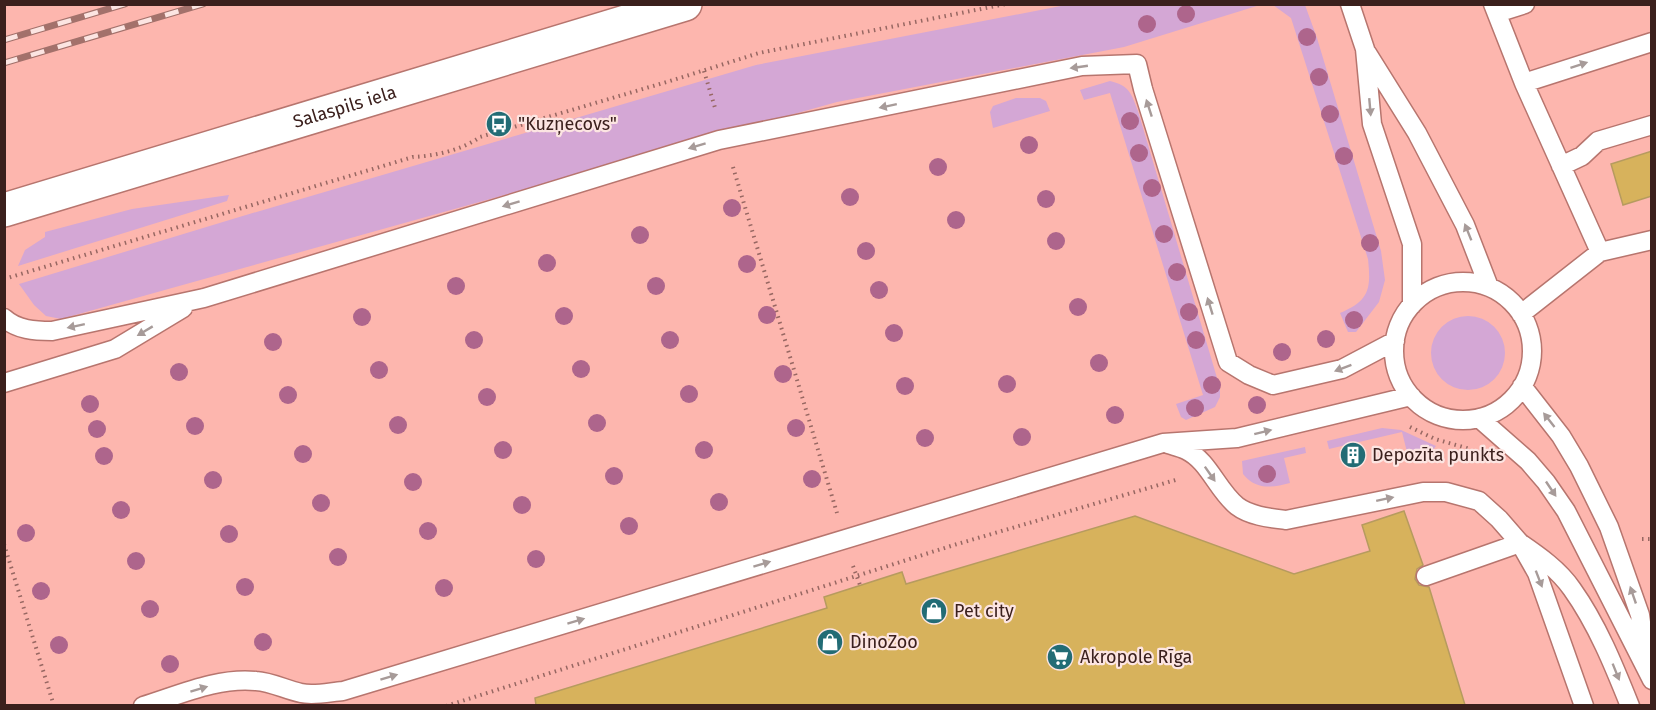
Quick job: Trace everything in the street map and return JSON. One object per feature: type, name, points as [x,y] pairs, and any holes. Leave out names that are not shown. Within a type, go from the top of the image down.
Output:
[{"type":"street","name":"Salaspils iela","points":[[4,210],[685,4]]},
{"type":"lane","points":[[1350,4],[1365,49],[1372,124],[1412,244],[1412,305]]},
{"type":"lane","points":[[1525,4],[1495,9],[1524,83],[1600,252]]},
{"type":"lane","points":[[1524,83],[1652,42]]},
{"type":"lane","points":[[1365,49],[1423,143],[1466,225],[1490,287]]},
{"type":"lane","points":[[4,318],[10,323],[34,332],[52,331],[195,301],[724,139],[1082,66],[1137,64],[1228,362],[1249,375],[1273,385],[1342,369],[1395,341]]},
{"type":"lane","points":[[1561,166],[1582,156],[1598,141],[1652,125]]},
{"type":"lane","points":[[1521,314],[1600,252],[1652,240]]},
{"type":"lane","points":[[1467,281],[1490,287],[1508,298],[1521,314],[1530,333],[1532,351],[1530,369],[1522,386],[1511,401],[1496,412],[1479,418],[1461,420],[1443,417],[1425,409],[1411,396],[1400,380],[1395,361],[1395,341],[1401,323],[1412,305],[1428,291],[1448,284],[1467,281]]},
{"type":"lane","points":[[4,383],[116,349],[195,301]]},
{"type":"lane","points":[[1522,386],[1561,436],[1579,466],[1609,527],[1640,615],[1650,677]]},
{"type":"lane","points":[[143,705],[219,682],[256,681],[301,693],[343,691],[1163,442],[1237,438],[1411,396]]},
{"type":"lane","points":[[1479,418],[1528,461],[1559,501],[1650,677]]},
{"type":"lane","points":[[1163,442],[1186,450],[1198,459],[1220,489],[1238,507],[1255,515],[1271,518],[1286,520],[1423,492],[1446,492],[1479,501],[1520,543],[1537,573],[1584,705]]},
{"type":"lane","points":[[1426,576],[1520,543]]},
{"type":"lane","points":[[1520,543],[1545,559],[1572,588],[1609,653],[1630,705]]},
{"type":"path","points":[[4,279],[402,161],[449,150],[471,143],[480,137],[759,53],[1006,4]]},
{"type":"path","points":[[704,70],[860,585]]},
{"type":"path","points":[[1399,426],[1409,427],[1435,439],[1474,450]]},
{"type":"path","points":[[446,705],[954,545],[1207,470]]},
{"type":"path","points":[[4,544],[54,705]]},
{"type":"shaded area","points":[[1066,5],[1260,5],[1124,47],[837,102],[61,319],[46,316],[34,305],[19,284],[756,65]]},
{"type":"shaded area","points":[[1273,5],[1305,5],[1381,251],[1385,280],[1379,302],[1356,332],[1348,332],[1340,313],[1363,298],[1368,286],[1368,259],[1291,18]]},
{"type":"shaded area","points":[[1110,81],[1122,85],[1129,91],[1138,111],[1220,388],[1220,397],[1215,407],[1186,420],[1181,417],[1176,404],[1203,395],[1110,93],[1084,100],[1080,90]]},
{"type":"shaded area","points":[[1016,98],[1040,98],[1046,101],[1050,111],[993,128],[990,112],[993,106]]},
{"type":"shaded area","points":[[229,195],[227,201],[18,266],[25,250],[45,237],[45,232],[132,209]]},
{"type":"shaded area","points":[[1461,316],[1475,316],[1489,322],[1499,332],[1505,346],[1505,360],[1499,374],[1489,384],[1475,390],[1461,390],[1447,384],[1437,374],[1431,360],[1431,346],[1437,332],[1447,322]]},
{"type":"shaded area","points":[[1382,428],[1401,430],[1436,446],[1433,450],[1408,456],[1402,432],[1329,449],[1327,441]]},
{"type":"shaded area","points":[[1305,447],[1306,453],[1284,458],[1290,483],[1264,486],[1253,483],[1243,474],[1242,461]]},
{"type":"building","points":[[1652,151],[1652,196],[1623,205],[1611,164]]},
{"type":"building","name":"Akropole Rīga","points":[[1404,511],[1423,565],[1417,569],[1415,579],[1419,585],[1429,587],[1465,705],[536,705],[535,698],[827,608],[824,597],[902,572],[906,584],[1135,516],[1294,574],[1370,551],[1362,525]]},
{"type":"railway","points":[[4,40],[125,4]]},
{"type":"railway","points":[[4,63],[203,4]]},
{"type":"place","name":"\"Kuzņecovs\"","points":[[499,124]]},
{"type":"place","name":"Depozīta punkts","points":[[1353,455]]},
{"type":"place","name":"Pet city","points":[[934,611]]},
{"type":"place","name":"DinoZoo","points":[[830,642]]},
{"type":"place","name":"Akropole Rīga","points":[[1060,657]]}]
